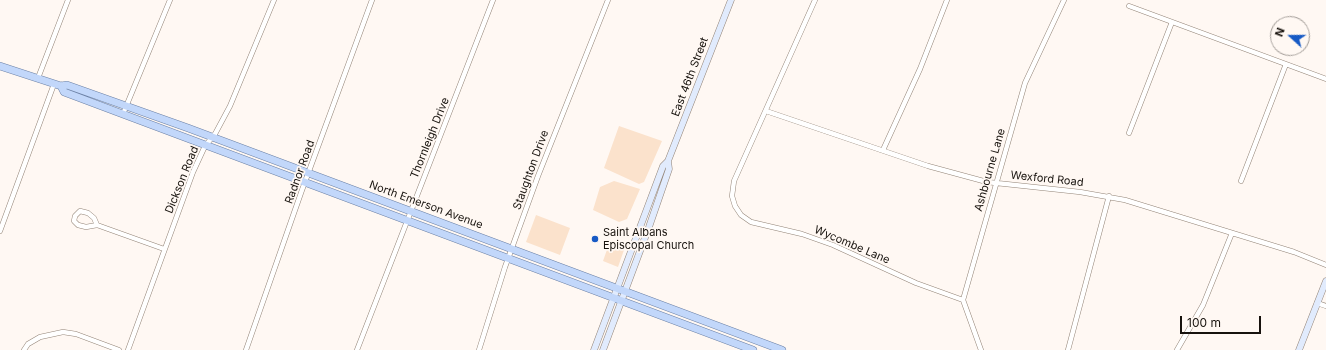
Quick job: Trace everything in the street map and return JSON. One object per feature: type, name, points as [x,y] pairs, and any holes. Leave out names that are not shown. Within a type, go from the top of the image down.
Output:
[{"type":"main road","name":"East 46th Street","points":[[594,350],[663,166],[668,161],[731,0]]},
{"type":"main road","name":"North Emerson Avenue","points":[[0,66],[58,85],[66,85],[126,106],[782,350]]},
{"type":"main road","name":"North Emerson Avenue","points":[[58,85],[64,92],[205,146],[752,350]]},
{"type":"main road","name":"East 46th Street","points":[[603,350],[669,168],[668,161]]},
{"type":"main road","points":[[1299,350],[1326,281]]},
{"type":"street","points":[[38,78],[68,0]]},
{"type":"street","points":[[123,114],[170,0]]},
{"type":"street","name":"Dickson Road","points":[[128,350],[164,249],[205,146],[213,138],[234,98],[274,0]]},
{"type":"street","name":"Radnor Road","points":[[246,350],[308,173],[372,0]]},
{"type":"street","name":"Thornleigh Drive","points":[[357,350],[406,220],[463,80],[493,0]]},
{"type":"street","name":"Staughton Drive","points":[[479,350],[512,249],[557,127],[608,0]]},
{"type":"street","points":[[766,111],[815,0]]},
{"type":"street","points":[[883,150],[920,69],[947,0]]},
{"type":"street","name":"Ashbourne Lane","points":[[963,300],[1025,83],[1064,0]]},
{"type":"street","points":[[1129,6],[1326,79]]},
{"type":"street","points":[[1129,133],[1172,22]]},
{"type":"street","points":[[1242,181],[1286,64]]},
{"type":"street","points":[[0,231],[58,85]]},
{"type":"street","name":"Wexford Road","points":[[766,111],[928,166],[996,182],[1109,196],[1150,206],[1326,264]]},
{"type":"street","name":"Wycombe Lane","points":[[766,111],[734,184],[732,196],[736,208],[743,217],[751,222],[802,234],[833,245],[916,283],[963,300]]},
{"type":"street","points":[[1068,350],[1109,196]]},
{"type":"street","points":[[97,225],[94,218],[88,212],[80,211],[76,214],[74,221],[78,225],[86,227],[97,225],[164,249]]},
{"type":"street","points":[[1177,350],[1203,305],[1232,233]]},
{"type":"street","points":[[963,300],[981,350]]},
{"type":"street","points":[[1317,303],[1326,306]]},
{"type":"street","points":[[24,350],[28,344],[40,337],[63,332],[76,334],[119,350]]},
{"type":"shaded area","points":[[619,126],[662,141],[644,182],[639,184],[604,168]]},
{"type":"shaded area","points":[[614,181],[640,189],[627,219],[619,222],[593,210],[600,187]]},
{"type":"shaded area","points":[[536,215],[570,228],[560,255],[526,242]]},
{"type":"shaded area","points":[[609,244],[624,250],[618,267],[603,261]]},
{"type":"place","name":"Saint Albans Episcopal Church","points":[[595,239]]}]
